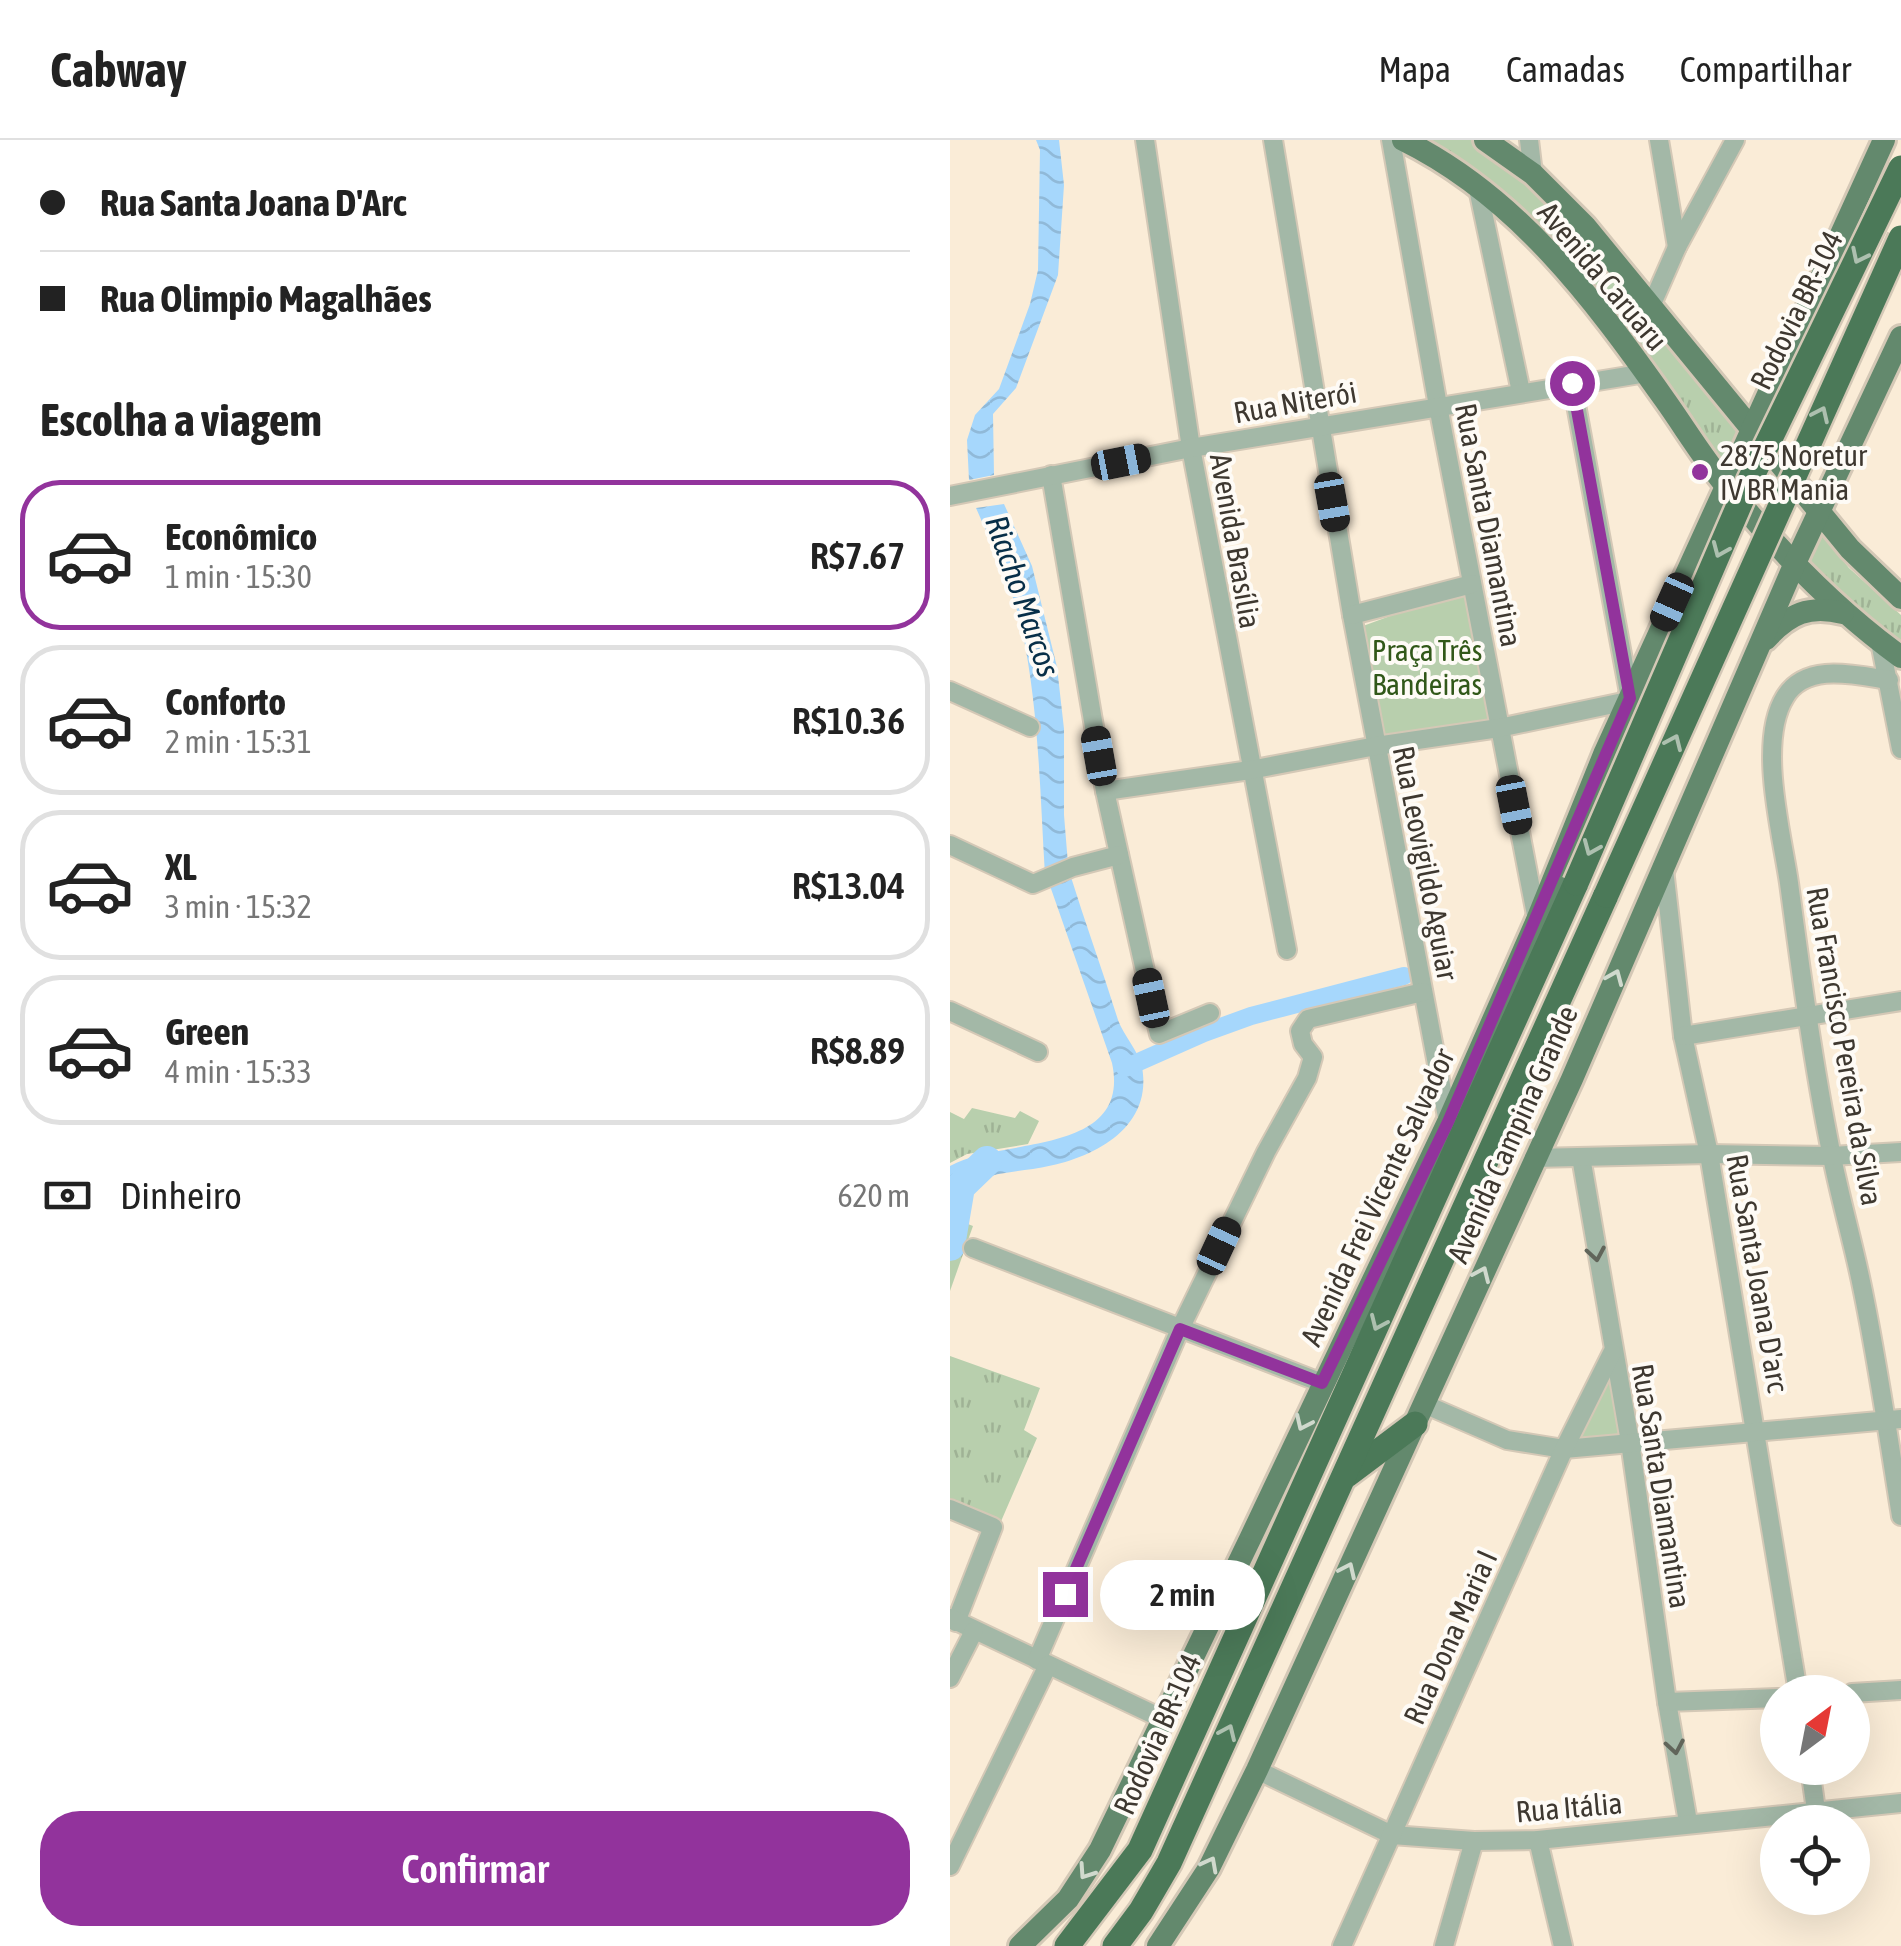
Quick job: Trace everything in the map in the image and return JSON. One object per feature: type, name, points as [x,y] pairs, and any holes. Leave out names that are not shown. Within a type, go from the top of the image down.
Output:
[{"type":"highway","name":"Rodovia BR-104","points":[[1067,1946],[1140,1850],[1576,883],[1750,480],[1901,168]]},
{"type":"highway","points":[[1116,1944],[1169,1863],[1901,238]]},
{"type":"highway","points":[[1343,1478],[1419,1414]]},
{"type":"main road","name":"Avenida Caruaru","points":[[1402,140],[1440,158],[1477,184],[1542,245],[1585,292],[1724,484],[1846,614],[1901,657]]},
{"type":"main road","name":"Avenida Caruaru","points":[[1485,140],[1533,174],[1585,226],[1652,304],[1746,438],[1820,510],[1850,549],[1901,598]]},
{"type":"main road","name":"Avenida Frei Vicente Salvador","points":[[1020,1946],[1068,1899],[1100,1850],[1164,1720],[1448,1122],[1724,484],[1884,140]]},
{"type":"main road","name":"Avenida Campina Grande","points":[[1158,1946],[1209,1868],[1256,1770],[1572,1079],[1795,563],[1901,337]]},
{"type":"main road","points":[[1757,649],[1794,615],[1810,609],[1846,614]]},
{"type":"street","name":"Avenida Brasília","points":[[1145,140],[1191,448],[1287,950]]},
{"type":"street","name":"Rua Leovigildo Aguiar","points":[[1274,140],[1352,615],[1448,1122]]},
{"type":"street","name":"Rua Santa Diamantina","points":[[1391,140],[1537,920]]},
{"type":"street","points":[[1529,140],[1533,174]]},
{"type":"street","points":[[1659,140],[1677,247]]},
{"type":"street","points":[[1652,304],[1677,247],[1735,140]]},
{"type":"street","points":[[1477,184],[1522,392]]},
{"type":"street","name":"Rua Niterói","points":[[952,495],[1191,448],[1646,374]]},
{"type":"street","points":[[1105,791],[1499,728],[1629,699],[1572,383]]},
{"type":"street","points":[[1051,475],[1105,791],[1158,1034],[1210,1013]]},
{"type":"street","points":[[1352,615],[1472,584]]},
{"type":"street","points":[[1880,642],[1901,749]]},
{"type":"street","name":"Rua Francisco Pereira da Silva","points":[[1889,680],[1818,673],[1798,682],[1785,696],[1780,710],[1773,760],[1777,824],[1806,1016],[1832,1156],[1893,1420],[1901,1516]]},
{"type":"street","points":[[950,691],[1030,727]]},
{"type":"street","points":[[950,845],[1032,884],[1073,867],[1120,855]]},
{"type":"street","name":"Rua Santa Joana D'arc","points":[[1664,864],[1684,1036],[1709,1154],[1795,1675]]},
{"type":"street","points":[[950,1866],[955,1842],[1042,1663],[1180,1329],[1312,1066],[1313,1057],[1303,1044],[1300,1031],[1308,1020],[1423,992]]},
{"type":"street","points":[[1684,1036],[1901,1002]]},
{"type":"street","points":[[950,1011],[1038,1052]]},
{"type":"street","points":[[1534,1158],[1901,1152]]},
{"type":"street","name":"Rua Santa Diamantina","points":[[1581,1157],[1630,1442],[1688,1822]]},
{"type":"street","points":[[973,1248],[1322,1383]]},
{"type":"street","name":"Rua Dona Maria I","points":[[1342,1946],[1564,1449],[1612,1352]]},
{"type":"street","points":[[1419,1414],[1507,1440],[1564,1449],[1893,1420]]},
{"type":"street","points":[[950,1509],[993,1527],[953,1620],[1164,1720]]},
{"type":"street","points":[[950,1678],[974,1630]]},
{"type":"street","points":[[1870,1693],[1901,1690]]},
{"type":"street","points":[[1667,1702],[1760,1699]]},
{"type":"street","name":"Rua Itália","points":[[1256,1770],[1392,1836],[1538,1840],[1760,1815]]},
{"type":"street","name":"Rua Itália","points":[[1870,1806],[1901,1803]]},
{"type":"street","points":[[1444,1946],[1474,1840]]},
{"type":"street","points":[[1538,1840],[1563,1946]]},
{"type":"green space","points":[[1411,140],[1480,140],[1536,183],[1746,430],[1725,474],[1593,295]]},
{"type":"green space","points":[[1816,527],[1849,568],[1901,615],[1901,651],[1800,564]]},
{"type":"green space","name":"Praça Três Bandeiras","points":[[1466,588],[1500,720],[1378,738],[1363,626]]},
{"type":"green space","points":[[972,1108],[1015,1118],[1020,1111],[1039,1121],[1028,1144],[967,1154],[950,1163],[950,1112],[964,1119]]},
{"type":"green space","points":[[950,1217],[973,1226],[950,1291]]},
{"type":"green space","points":[[950,1356],[1040,1388],[1024,1430],[1037,1438],[999,1526],[950,1504]]},
{"type":"green space","points":[[1614,1373],[1623,1437],[1574,1442]]},
{"type":"water","points":[[1036,140],[1059,140],[1064,185],[1058,275],[1016,388],[993,414],[994,475],[969,480],[967,440],[975,415],[999,389],[1038,270],[1040,150]]},
{"type":"water","points":[[1004,504],[1032,566],[1057,667],[1064,729],[1068,864],[1045,875],[1028,660],[1008,583],[976,508]]},
{"type":"water","points":[[1070,874],[1118,1020],[1142,1067],[1143,1090],[1137,1110],[1111,1140],[1093,1151],[1053,1165],[987,1177],[966,1186],[950,1202],[950,1166],[1083,1129],[1102,1115],[1113,1093],[1112,1063],[1049,883]]},
{"type":"waterway","points":[[1125,1068],[1251,1016],[1404,976]]},
{"type":"waterway","name":"Riacho Marcos","points":[[950,1246],[960,1187],[987,1161]]},
{"type":"place","name":"2875 Noretur IV BR Mania","points":[[1700,472]]},
{"type":"route","points":[[1065,1594],[1180,1329],[1322,1383],[1448,1122],[1630,698],[1572,383]]}]
